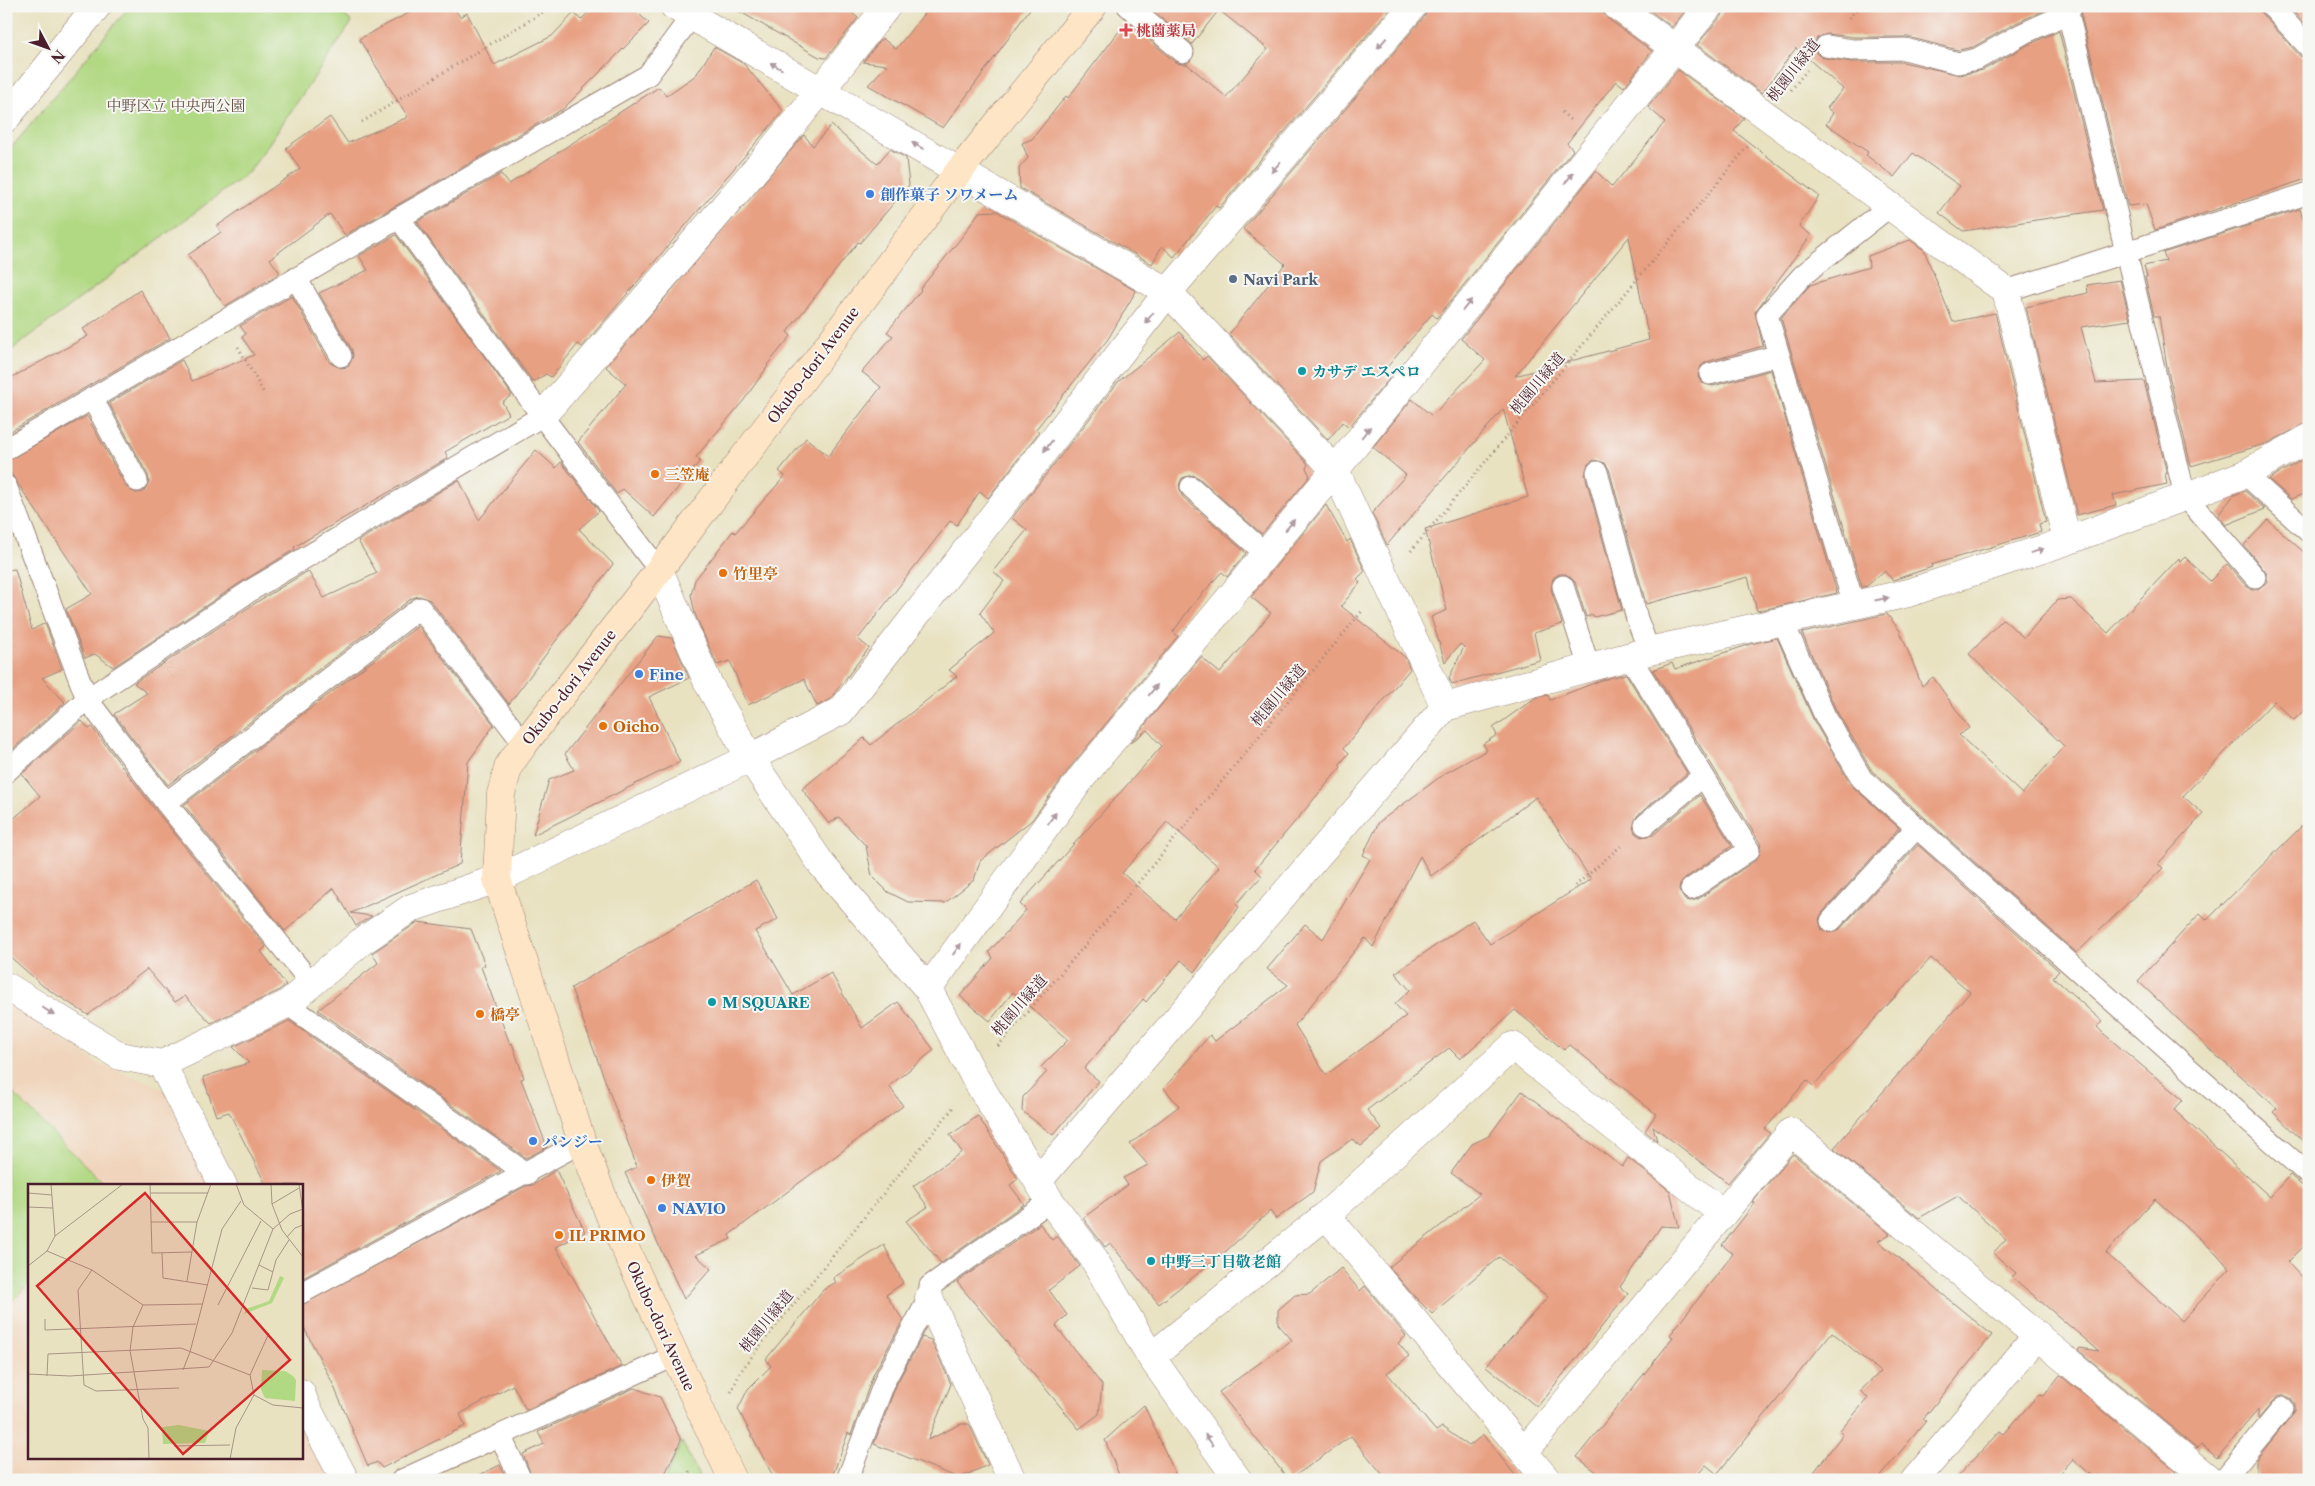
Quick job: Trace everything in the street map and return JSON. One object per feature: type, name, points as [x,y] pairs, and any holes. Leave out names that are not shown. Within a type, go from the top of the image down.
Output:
[{"type":"main road","name":"Okubo-dori Avenue","points":[[733,1480],[610,1216],[582,1142],[497,879],[501,794],[509,765],[524,744],[659,570],[960,170],[1093,6]]},
{"type":"street","points":[[6,118],[97,6]]},
{"type":"street","points":[[542,416],[704,232],[821,92],[887,6]]},
{"type":"street","points":[[6,986],[120,1056],[162,1064],[287,1004],[361,942],[411,908],[497,879],[750,758],[841,711],[1168,292],[1413,6]]},
{"type":"street","points":[[1617,6],[2006,291],[2067,541]]},
{"type":"street","points":[[928,989],[1083,776],[1335,470],[1709,6]]},
{"type":"street","points":[[688,10],[821,92],[960,170],[1168,292],[1335,470],[1445,707]]},
{"type":"street","points":[[1044,1191],[1445,707],[1639,654],[1908,593],[2067,541],[2245,474],[2309,438]]},
{"type":"street","points":[[659,570],[708,683],[750,758],[822,865],[928,989],[974,1076],[1044,1191],[1092,1256],[1151,1357],[1238,1480]]},
{"type":"street","points":[[1151,1357],[1326,1215],[1513,1046],[1722,1214]]},
{"type":"street","points":[[162,1064],[222,1184]]},
{"type":"street","points":[[1524,1452],[1791,1132],[2211,1480]]},
{"type":"street","points":[[1326,1215],[1547,1480]]},
{"type":"street","points":[[929,1298],[1012,1480]]},
{"type":"street","points":[[1915,1480],[2038,1335]]},
{"type":"street","points":[[302,1396],[345,1480]]},
{"type":"lane","points":[[1128,6],[1183,52]]},
{"type":"lane","points":[[2271,6],[2309,47]]},
{"type":"lane","points":[[6,449],[296,278],[648,75],[688,10]]},
{"type":"lane","points":[[1826,46],[1852,50],[1904,49],[1958,63],[1977,59],[2070,10],[2184,496],[2255,577]]},
{"type":"lane","points":[[2006,291],[2309,194]]},
{"type":"lane","points":[[1854,605],[1767,315],[1803,275],[1890,206]]},
{"type":"lane","points":[[399,218],[542,416],[659,570]]},
{"type":"lane","points":[[296,278],[342,356]]},
{"type":"lane","points":[[1710,374],[1779,355]]},
{"type":"lane","points":[[92,398],[137,482]]},
{"type":"lane","points":[[6,772],[87,699],[253,589],[542,416]]},
{"type":"lane","points":[[1597,472],[1637,619],[1639,654],[1703,776],[1749,850],[1691,890]]},
{"type":"lane","points":[[2245,474],[2309,532]]},
{"type":"lane","points":[[6,486],[87,699],[166,803],[311,983]]},
{"type":"lane","points":[[1191,487],[1266,554]]},
{"type":"lane","points":[[1563,586],[1589,667]]},
{"type":"lane","points":[[166,803],[420,608],[524,744]]},
{"type":"lane","points":[[1783,622],[1825,716],[1862,779],[2309,1175]]},
{"type":"lane","points":[[1645,825],[1703,776]]},
{"type":"lane","points":[[1831,921],[1917,827]]},
{"type":"lane","points":[[287,1004],[527,1174]]},
{"type":"lane","points":[[302,1292],[527,1174],[582,1142]]},
{"type":"lane","points":[[846,1480],[886,1378],[929,1298],[930,1286],[1044,1191]]},
{"type":"lane","points":[[402,1480],[674,1356]]},
{"type":"lane","points":[[2223,1480],[2283,1408]]},
{"type":"lane","points":[[500,1435],[521,1480]]},
{"type":"path","points":[[362,122],[553,6]]},
{"type":"path","name":"桃園川緑道","points":[[728,1397],[741,1371],[763,1342],[963,1096],[974,1076],[1125,899],[1770,118],[1859,6]]},
{"type":"path","points":[[223,322],[265,394]]},
{"type":"path","points":[[1575,886],[1645,825]]},
{"type":"path","points":[[678,1480],[687,1479],[690,1469]]},
{"type":"shaded area","points":[[6,1002],[99,1064],[148,1082],[163,1090],[211,1184],[28,1184],[28,1458],[302,1458],[302,1421],[332,1480],[6,1480]]},
{"type":"green space","name":"中野区立 中央西公園","points":[[130,6],[333,6],[352,22],[250,171],[6,354],[6,154]]},
{"type":"green space","points":[[6,1086],[104,1184],[28,1184],[28,1285],[6,1307]]},
{"type":"green space","points":[[682,1442],[701,1480],[664,1480]]},
{"type":"building","points":[[422,6],[453,6],[460,17],[467,13],[494,65],[552,36],[574,13],[581,20],[594,6],[630,6],[649,23],[563,109],[345,235],[330,214],[270,259],[280,273],[225,306],[188,255],[221,232],[217,226],[300,169],[286,148],[330,117],[348,143],[408,117],[359,39]]},
{"type":"building","points":[[730,6],[844,6],[858,18],[826,58],[819,57]]},
{"type":"building","points":[[930,6],[1032,6],[943,128],[868,85],[887,65],[863,62],[882,38],[896,49]]},
{"type":"building","points":[[1148,6],[1392,6],[1219,208],[1216,206],[1174,257],[1162,246],[1152,264],[1020,188],[1019,168],[1028,158],[1022,143],[1032,139],[1066,96],[1068,98],[1127,21],[1175,62],[1187,64],[1226,97],[1268,49],[1219,10],[1192,44]]},
{"type":"building","points":[[1428,6],[1602,6],[1603,13],[1608,19],[1652,51],[1624,87],[1616,81],[1567,143],[1573,150],[1437,318],[1432,314],[1382,373],[1389,379],[1349,427],[1343,422],[1328,440],[1229,334],[1285,264],[1243,229],[1425,16]]},
{"type":"building","points":[[1644,6],[1689,6],[1672,27]]},
{"type":"building","points":[[1724,6],[2053,6],[2016,23],[1973,47],[1958,50],[1908,37],[1853,37],[1827,34],[1817,38],[1814,50],[1824,58],[1852,62],[1903,62],[1960,75],[1983,70],[2028,45],[2059,31],[2103,210],[1963,231],[1939,213],[1960,186],[1913,153],[1894,177],[1866,155],[1868,152],[1826,124],[1833,113],[1827,108],[1843,89],[1796,48],[1762,93],[1697,45],[1721,16]]},
{"type":"building","points":[[2084,6],[2259,6],[2262,14],[2300,56],[2309,59],[2309,178],[2155,230],[2146,204],[2128,206],[2081,15]]},
{"type":"building","points":[[2288,6],[2309,6],[2309,28]]},
{"type":"building","points":[[714,47],[744,64],[783,111],[582,347],[578,344],[551,377],[546,374],[533,382],[417,222],[501,174],[509,184],[659,87],[666,96],[696,75]]},
{"type":"building","points":[[1678,70],[1744,118],[1734,131],[1819,196],[1799,226],[1811,235],[1755,312],[1763,346],[1706,362],[1701,366],[1698,377],[1702,383],[1713,386],[1771,370],[1837,593],[1757,611],[1748,577],[1646,604],[1609,469],[1605,463],[1594,460],[1588,464],[1585,475],[1622,610],[1594,617],[1593,615],[1586,617],[1575,582],[1566,574],[1559,574],[1553,578],[1551,589],[1562,624],[1534,633],[1540,660],[1452,684],[1449,678],[1464,647],[1460,644],[1445,662],[1431,617],[1447,610],[1425,529],[1528,497],[1503,409],[1387,545],[1372,513],[1406,475],[1373,447],[1412,399],[1432,416],[1485,360],[1461,339],[1596,171],[1612,187],[1665,122],[1648,107]],"holes":[[[1629,237],[1649,340],[1515,376]]]},
{"type":"building","points":[[831,125],[877,164],[890,149],[906,158],[909,185],[860,243],[858,242],[787,332],[791,336],[767,365],[744,400],[696,457],[700,461],[654,517],[623,489],[617,494],[578,442],[626,384],[606,367],[804,135],[813,146]]},
{"type":"building","points":[[2300,209],[2309,241],[2309,422],[2268,443],[2191,466],[2167,367],[2159,316],[2154,316],[2144,266],[2166,261],[2163,253]]},
{"type":"building","points":[[996,211],[1136,291],[1108,339],[1036,429],[1039,432],[988,498],[980,491],[957,525],[950,521],[858,639],[869,648],[830,699],[817,706],[804,679],[748,705],[730,661],[717,665],[695,614],[691,595],[695,580],[733,531],[735,533],[785,476],[779,471],[806,438],[828,456],[881,387],[862,372],[893,336],[887,332],[965,233],[979,212]]},
{"type":"building","points":[[396,235],[512,395],[502,402],[509,414],[445,452],[448,458],[294,547],[295,549],[113,667],[95,654],[85,658],[66,609],[92,594],[6,466],[6,461],[87,416],[126,487],[136,493],[143,492],[149,482],[148,475],[109,403],[182,360],[192,381],[254,355],[242,337],[246,334],[240,326],[292,296],[330,363],[341,368],[348,367],[353,356],[352,350],[319,293],[368,270],[359,256]]},
{"type":"building","points":[[1910,240],[1924,250],[1953,322],[1995,313],[2046,522],[2039,524],[2041,532],[1931,565],[1932,567],[1893,580],[1884,571],[1867,586],[1862,587],[1781,318],[1810,285],[1869,267],[1868,256]]},
{"type":"building","points":[[2120,280],[2130,320],[2081,327],[2096,383],[2144,381],[2167,474],[2165,474],[2167,484],[2113,495],[2116,505],[2077,515],[2026,307],[2088,293],[2087,285]]},
{"type":"building","points":[[140,290],[170,338],[6,434],[7,380],[88,336],[83,329]]},
{"type":"building","points":[[1180,332],[1203,360],[1207,356],[1308,464],[1306,468],[1310,476],[1262,534],[1199,478],[1193,475],[1182,478],[1179,485],[1182,496],[1246,553],[1227,577],[1222,572],[1190,608],[1173,632],[1178,636],[1071,766],[1032,820],[980,861],[974,880],[945,903],[908,902],[888,892],[872,876],[866,846],[839,817],[829,824],[802,789],[864,738],[871,745],[957,676],[949,670],[994,633],[980,613],[1004,581],[993,571],[1027,530],[1012,518],[1119,381]]},
{"type":"building","points":[[536,450],[556,468],[561,462],[599,511],[579,529],[613,564],[509,704],[430,600],[419,596],[412,598],[168,785],[114,714],[147,693],[134,683],[260,600],[308,571],[324,598],[377,573],[358,541],[459,480],[479,520]]},
{"type":"building","points":[[2309,456],[2309,492],[2291,499],[2269,479]]},
{"type":"building","points":[[2245,491],[2265,509],[2226,525],[2218,515],[2234,495]]},
{"type":"building","points":[[1326,505],[1347,542],[1350,539],[1365,571],[1357,579],[1360,583],[1341,606],[1405,657],[1410,669],[1344,748],[1349,753],[1339,765],[1341,767],[1255,869],[1262,876],[1236,904],[1239,907],[1195,972],[1181,960],[1146,1002],[1143,999],[1084,1069],[1099,1081],[1053,1135],[1022,1111],[1023,1097],[1047,1072],[1041,1067],[1068,1040],[1013,992],[990,1021],[960,996],[993,958],[989,952],[1026,910],[1020,904],[1162,746],[1147,730],[1130,743],[1201,657],[1220,673],[1271,613],[1251,597]],"holes":[[[1167,822],[1219,867],[1175,919],[1122,873]]]},
{"type":"building","points":[[2268,520],[2309,557],[2309,705],[2294,720],[2274,701],[2183,796],[2203,814],[2158,864],[2163,868],[2077,953],[1872,771],[1836,710],[1802,633],[1887,614],[1900,631],[1922,686],[1933,677],[1969,728],[1959,735],[2022,794],[2064,746],[1969,654],[2003,619],[2024,638],[2057,600],[2071,599],[2108,633],[2179,558],[2180,562],[2185,557],[2210,581],[2227,564],[2246,586],[2251,589],[2258,589],[2267,582],[2267,574],[2244,545]]},
{"type":"building","points":[[15,569],[32,630],[45,623],[62,669],[42,678],[65,702],[6,755],[6,570]]},
{"type":"building","points":[[418,626],[494,725],[468,762],[460,864],[351,913],[372,916],[356,926],[334,888],[285,931],[184,805]]},
{"type":"building","points":[[658,636],[672,638],[689,678],[649,697],[680,762],[533,835],[549,780],[574,770],[565,754]]},
{"type":"building","points":[[1777,638],[1814,721],[1851,785],[1899,828],[1822,913],[1819,919],[1822,930],[1829,933],[1840,929],[1918,845],[2059,971],[2053,977],[2103,1022],[2097,1027],[2183,1100],[2174,1110],[2270,1197],[2290,1175],[2301,1185],[2309,1187],[2309,1241],[2288,1262],[2309,1284],[2309,1480],[2256,1480],[2256,1460],[2295,1411],[2295,1404],[2291,1398],[2278,1396],[2258,1419],[2258,1410],[2217,1458],[2201,1444],[2197,1448],[2078,1350],[2080,1348],[2099,1351],[2012,1277],[2016,1273],[1993,1253],[2006,1239],[1958,1196],[1919,1218],[1834,1148],[1970,992],[1931,958],[1813,1086],[1807,1080],[1765,1129],[1770,1133],[1728,1183],[1653,1126],[1657,1141],[1645,1131],[1656,1114],[1570,1045],[1564,1050],[1515,1010],[1460,1059],[1449,1048],[1367,1110],[1382,1129],[1361,1146],[1352,1139],[1321,1161],[1313,1192],[1276,1219],[1270,1211],[1212,1264],[1159,1304],[1110,1243],[1105,1247],[1083,1218],[1128,1185],[1123,1178],[1148,1165],[1130,1144],[1179,1106],[1164,1088],[1210,1035],[1215,1041],[1288,985],[1267,969],[1305,924],[1323,939],[1370,859],[1363,855],[1379,822],[1444,774],[1487,750],[1483,744],[1497,735],[1493,728],[1535,698],[1548,695],[1550,700],[1602,680],[1626,674],[1687,773],[1637,816],[1633,827],[1635,833],[1641,837],[1653,835],[1700,795],[1732,846],[1684,879],[1680,884],[1679,890],[1685,900],[1698,899],[1756,860],[1761,850],[1760,843],[1653,670],[1672,663],[1675,669],[1751,644]],"holes":[[[1536,797],[1591,879],[1490,944],[1473,920],[1395,973],[1410,990],[1395,1004],[1406,1016],[1326,1075],[1295,1025],[1365,938],[1373,947],[1420,856],[1431,876]],[[2155,1199],[2216,1253],[2230,1269],[2182,1321],[2106,1253]]]},
{"type":"building","points":[[82,721],[89,729],[92,727],[156,811],[266,947],[261,951],[286,985],[278,991],[211,1023],[185,996],[175,1002],[147,969],[88,1015],[43,986],[6,953],[6,825],[40,796],[22,774]]},
{"type":"building","points":[[2309,819],[2309,1147],[2273,1112],[2277,1108],[2218,1057],[2138,981],[2200,913],[2207,920]]},
{"type":"building","points":[[756,880],[778,919],[755,931],[793,995],[831,973],[862,1028],[898,1002],[934,1050],[889,1086],[903,1106],[729,1235],[731,1239],[696,1255],[711,1269],[684,1299],[625,1173],[637,1167],[571,988]]},
{"type":"building","points":[[418,922],[471,929],[485,965],[481,967],[510,1044],[512,1043],[524,1078],[521,1079],[547,1147],[526,1158],[318,1010],[378,963],[372,953]]},
{"type":"building","points":[[289,1021],[501,1171],[302,1278],[302,1184],[265,1184],[229,1112],[216,1116],[203,1077],[249,1063],[233,1047]]},
{"type":"building","points":[[1522,1091],[1622,1167],[1628,1158],[1670,1191],[1679,1227],[1661,1226],[1620,1287],[1628,1294],[1537,1407],[1486,1366],[1548,1297],[1499,1257],[1432,1314],[1389,1267],[1480,1194],[1451,1173],[1472,1144],[1489,1136]]},
{"type":"building","points":[[978,1116],[1018,1179],[1010,1185],[1024,1204],[941,1263],[906,1221],[928,1207],[913,1186],[962,1152],[950,1135]]},
{"type":"building","points":[[1793,1154],[1890,1234],[1878,1241],[1992,1335],[1923,1419],[1926,1421],[1877,1480],[1808,1480],[1843,1434],[1840,1431],[1868,1398],[1860,1391],[1880,1372],[1832,1332],[1717,1474],[1706,1465],[1693,1480],[1607,1480],[1577,1457],[1673,1338],[1670,1335],[1733,1254],[1722,1245],[1755,1203],[1753,1201]]},
{"type":"building","points":[[556,1170],[585,1232],[556,1247],[622,1366],[526,1410],[513,1385],[460,1414],[465,1426],[382,1468],[377,1462],[368,1466],[332,1382],[302,1324],[302,1304],[526,1186],[533,1185]]},
{"type":"building","points":[[1040,1224],[1052,1240],[1057,1236],[1080,1266],[1049,1290],[1067,1315],[1056,1326],[1102,1385],[1099,1414],[1079,1429],[957,1282]]},
{"type":"building","points":[[884,1245],[903,1283],[886,1295],[903,1320],[874,1373],[851,1435],[848,1433],[831,1480],[775,1480],[738,1409],[748,1389],[771,1366],[766,1359],[823,1290],[836,1282],[833,1278]]},
{"type":"building","points":[[1341,1268],[1360,1291],[1365,1286],[1406,1336],[1398,1343],[1409,1356],[1387,1373],[1436,1431],[1442,1427],[1469,1446],[1483,1435],[1519,1480],[1387,1480],[1351,1436],[1289,1480],[1219,1392],[1292,1340],[1278,1324],[1278,1310],[1295,1295],[1310,1294]]},
{"type":"building","points":[[922,1337],[931,1340],[951,1384],[928,1440],[961,1424],[969,1424],[988,1465],[959,1478],[874,1444],[897,1383]]},
{"type":"building","points":[[2060,1375],[2177,1472],[2170,1480],[2097,1480],[2073,1459],[2054,1480],[1954,1480],[2000,1431],[2004,1434],[2038,1395],[2044,1396]]},
{"type":"building","points":[[634,1388],[660,1397],[681,1440],[662,1480],[533,1480],[523,1454],[544,1444],[538,1432]]},
{"type":"building","points":[[1144,1405],[1178,1480],[1121,1480],[1105,1440]]},
{"type":"building","points":[[500,1465],[507,1480],[469,1480]]},
{"type":"place","name":"桃薗薬局","points":[[1126,30]]},
{"type":"place","name":"創作菓子 ソワメーム","points":[[870,194]]},
{"type":"place","name":"Navi Park","points":[[1233,279]]},
{"type":"place","name":"カサデ エスペロ","points":[[1302,371]]},
{"type":"place","name":"三笠庵","points":[[655,474]]},
{"type":"place","name":"竹里亭","points":[[723,573]]},
{"type":"place","name":"Fine","points":[[639,674]]},
{"type":"place","name":"Oicho","points":[[603,726]]},
{"type":"place","name":"M SQUARE","points":[[712,1002]]},
{"type":"place","name":"橋亭","points":[[480,1014]]},
{"type":"place","name":"パンジー","points":[[533,1141]]},
{"type":"place","name":"伊賀","points":[[651,1180]]},
{"type":"place","name":"NAVIO","points":[[662,1208]]},
{"type":"place","name":"IL PRIMO","points":[[559,1235]]},
{"type":"place","name":"中野三丁目敬老館","points":[[1151,1261]]}]
